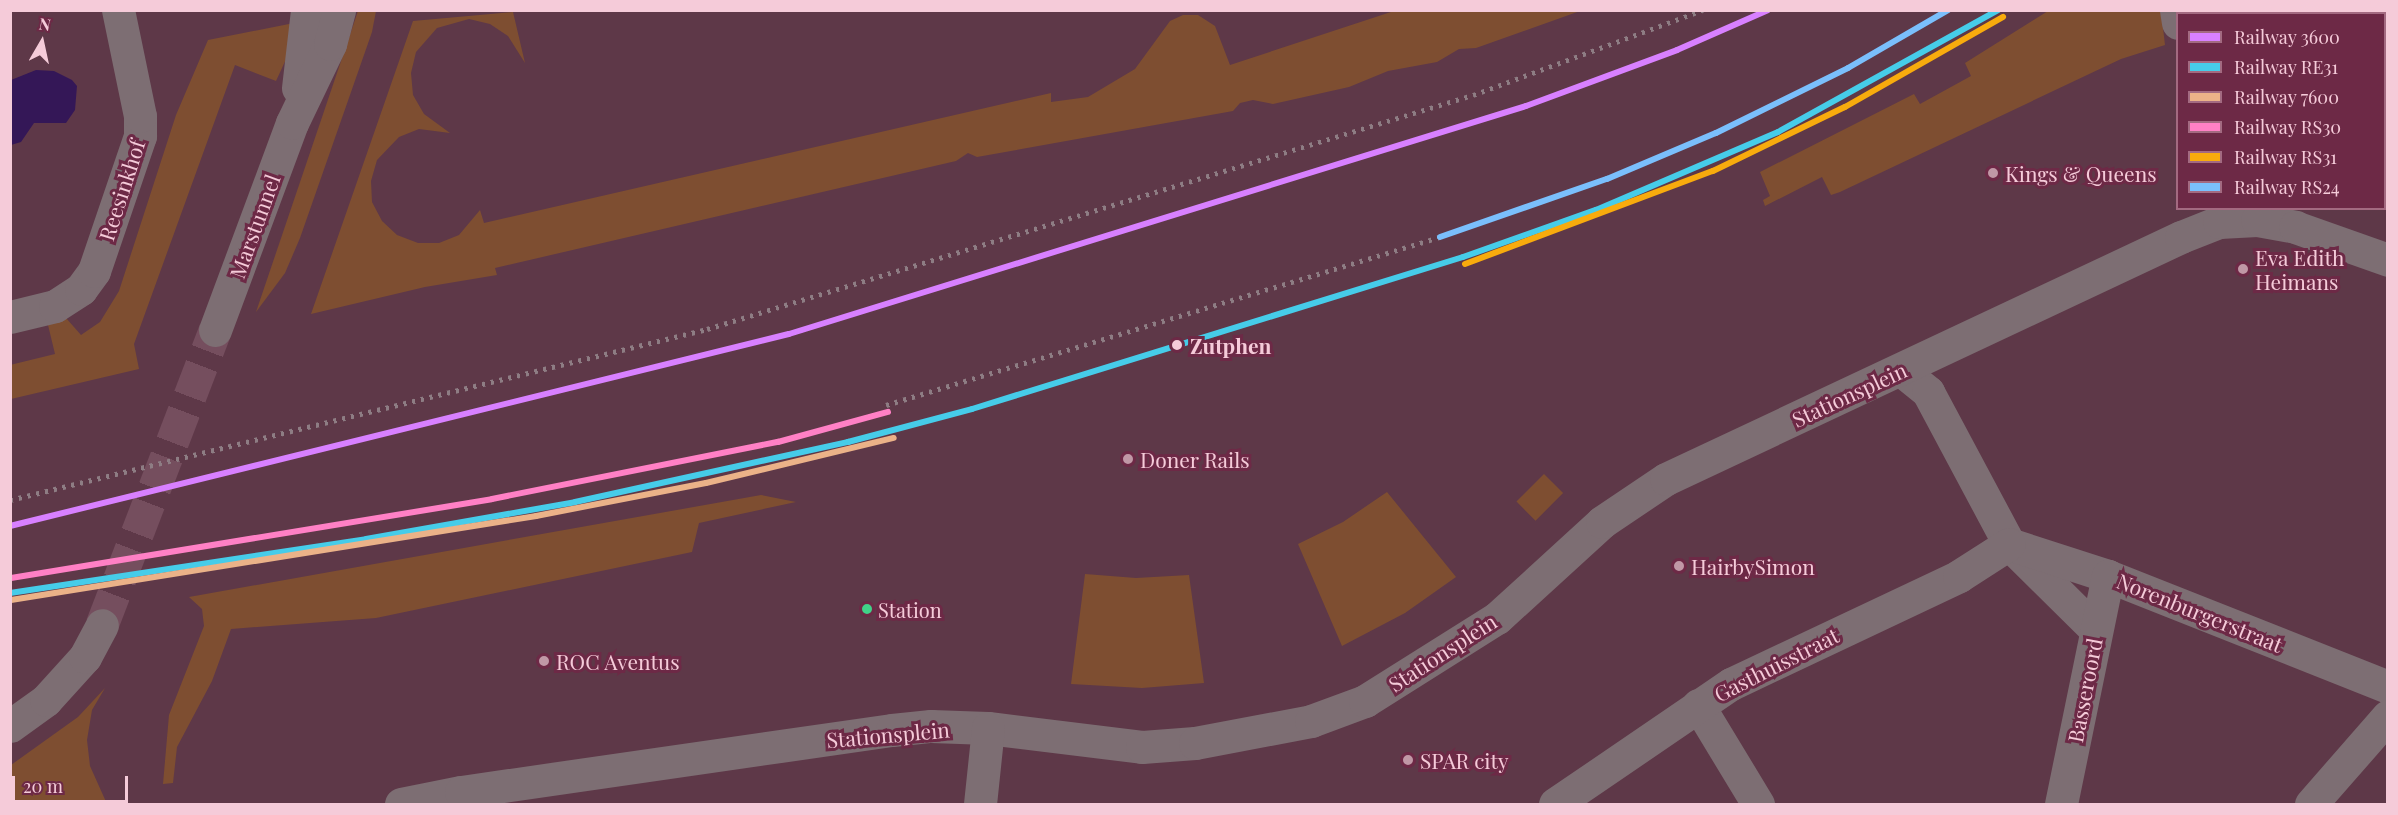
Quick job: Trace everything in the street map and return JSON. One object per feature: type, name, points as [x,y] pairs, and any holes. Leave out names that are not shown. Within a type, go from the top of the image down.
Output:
[{"type":"street","name":"Reesinkhof","points":[[10,317],[55,306],[81,289],[94,271],[140,136],[140,116],[118,10]]},
{"type":"street","points":[[292,123],[307,10]]},
{"type":"street","points":[[292,123],[330,44],[339,10]]},
{"type":"street","name":"Marstunnel","points":[[215,330],[292,123]]},
{"type":"street","name":"Stationsplein","points":[[406,804],[461,792],[892,729],[932,726],[988,728],[1142,747],[1250,734],[1334,713],[1406,678],[1497,618],[1602,522],[1666,479],[1901,370],[2218,215],[2295,227],[2388,260]]},
{"type":"street","points":[[1901,370],[1928,392],[2009,544],[2095,629]]},
{"type":"street","name":"Norenburgerstraat","points":[[2009,544],[2108,576],[2388,687]]},
{"type":"street","name":"Gasthuisstraat","points":[[1555,804],[1731,684],[1959,576],[2009,544]]},
{"type":"street","name":"Basseroord","points":[[2061,804],[2095,629],[2108,576]]},
{"type":"street","points":[[10,726],[46,700],[85,657],[102,625]]},
{"type":"street","points":[[1698,705],[1758,804]]},
{"type":"street","points":[[2311,804],[2388,716]]},
{"type":"street","points":[[980,804],[988,728]]},
{"type":"shaded area","points":[[1397,10],[1580,11],[1476,48],[1459,49],[1437,62],[1388,71],[1349,87],[1273,104],[1253,100],[1240,103],[1233,111],[977,157],[968,153],[956,161],[495,268],[497,275],[425,287],[311,314],[413,21],[513,12],[525,63],[508,36],[490,24],[469,19],[437,28],[416,52],[411,73],[413,95],[424,114],[450,133],[419,129],[399,137],[377,160],[371,181],[372,202],[382,221],[397,235],[418,243],[439,243],[459,235],[480,210],[484,223],[1051,93],[1051,102],[1088,97],[1135,69],[1170,21],[1183,15],[1198,15],[1215,26],[1230,65]]},
{"type":"shaded area","points":[[358,11],[376,11],[372,32],[300,238],[285,273],[256,312]]},
{"type":"shaded area","points":[[2048,11],[2161,11],[2165,45],[2121,59],[1840,192],[1831,195],[1822,177],[1765,206],[1763,200],[1770,196],[1760,172],[1914,94],[1920,104],[1971,76],[1965,63]]},
{"type":"shaded area","points":[[294,23],[288,55],[276,81],[235,65],[134,344],[139,369],[11,399],[10,365],[55,354],[48,325],[66,318],[81,335],[100,322],[119,291],[176,115],[208,40]]},
{"type":"shaded area","points":[[36,70],[54,71],[72,80],[77,86],[75,110],[66,123],[34,123],[21,142],[11,145],[11,80]]},
{"type":"shaded area","points":[[1544,474],[1563,493],[1536,521],[1516,502]]},
{"type":"shaded area","points":[[1387,492],[1456,577],[1405,613],[1342,646],[1298,544],[1343,522]]},
{"type":"shaded area","points":[[761,495],[796,502],[699,523],[692,552],[376,618],[231,629],[212,681],[177,747],[173,783],[163,784],[169,715],[204,626],[202,609],[189,597]]},
{"type":"shaded area","points":[[1085,574],[1136,578],[1189,575],[1204,683],[1142,688],[1071,684]]},
{"type":"shaded area","points":[[105,688],[92,710],[87,740],[90,766],[107,804],[11,804],[11,765],[78,717]]},
{"type":"tunnel","points":[[102,625],[215,330]]},
{"type":"railway","points":[[10,500],[707,329],[1473,95],[1703,10]]},
{"type":"railway","points":[[886,405],[1440,237]]},
{"type":"rail line","name":"3600","points":[[10,526],[789,334],[1526,106],[1677,50],[1768,10]]},
{"type":"rail line","name":"RS24","points":[[1440,237],[1607,179],[1716,133],[1848,68],[1948,10]]},
{"type":"rail line","name":"RE31","points":[[10,593],[366,539],[575,502],[848,442],[972,409],[1463,257],[1596,210],[1778,132],[1998,10]]},
{"type":"rail line","name":"RS31","points":[[1465,264],[1713,171],[1845,107],[2003,17]]},
{"type":"rail line","name":"RS30","points":[[11,578],[492,499],[778,442],[888,412]]},
{"type":"rail line","name":"7600","points":[[11,600],[536,516],[706,483],[894,438]]},
{"type":"place","name":"Kings & Queens","points":[[1993,173]]},
{"type":"place","name":"Eva Edith Heimans","points":[[2243,269]]},
{"type":"place","name":"Zutphen","points":[[1177,345]]},
{"type":"place","name":"Doner Rails","points":[[1128,459]]},
{"type":"place","name":"HairbySimon","points":[[1679,566]]},
{"type":"place","name":"Station","points":[[867,609]]},
{"type":"place","name":"ROC Aventus","points":[[544,661]]},
{"type":"place","name":"SPAR city","points":[[1408,760]]}]
